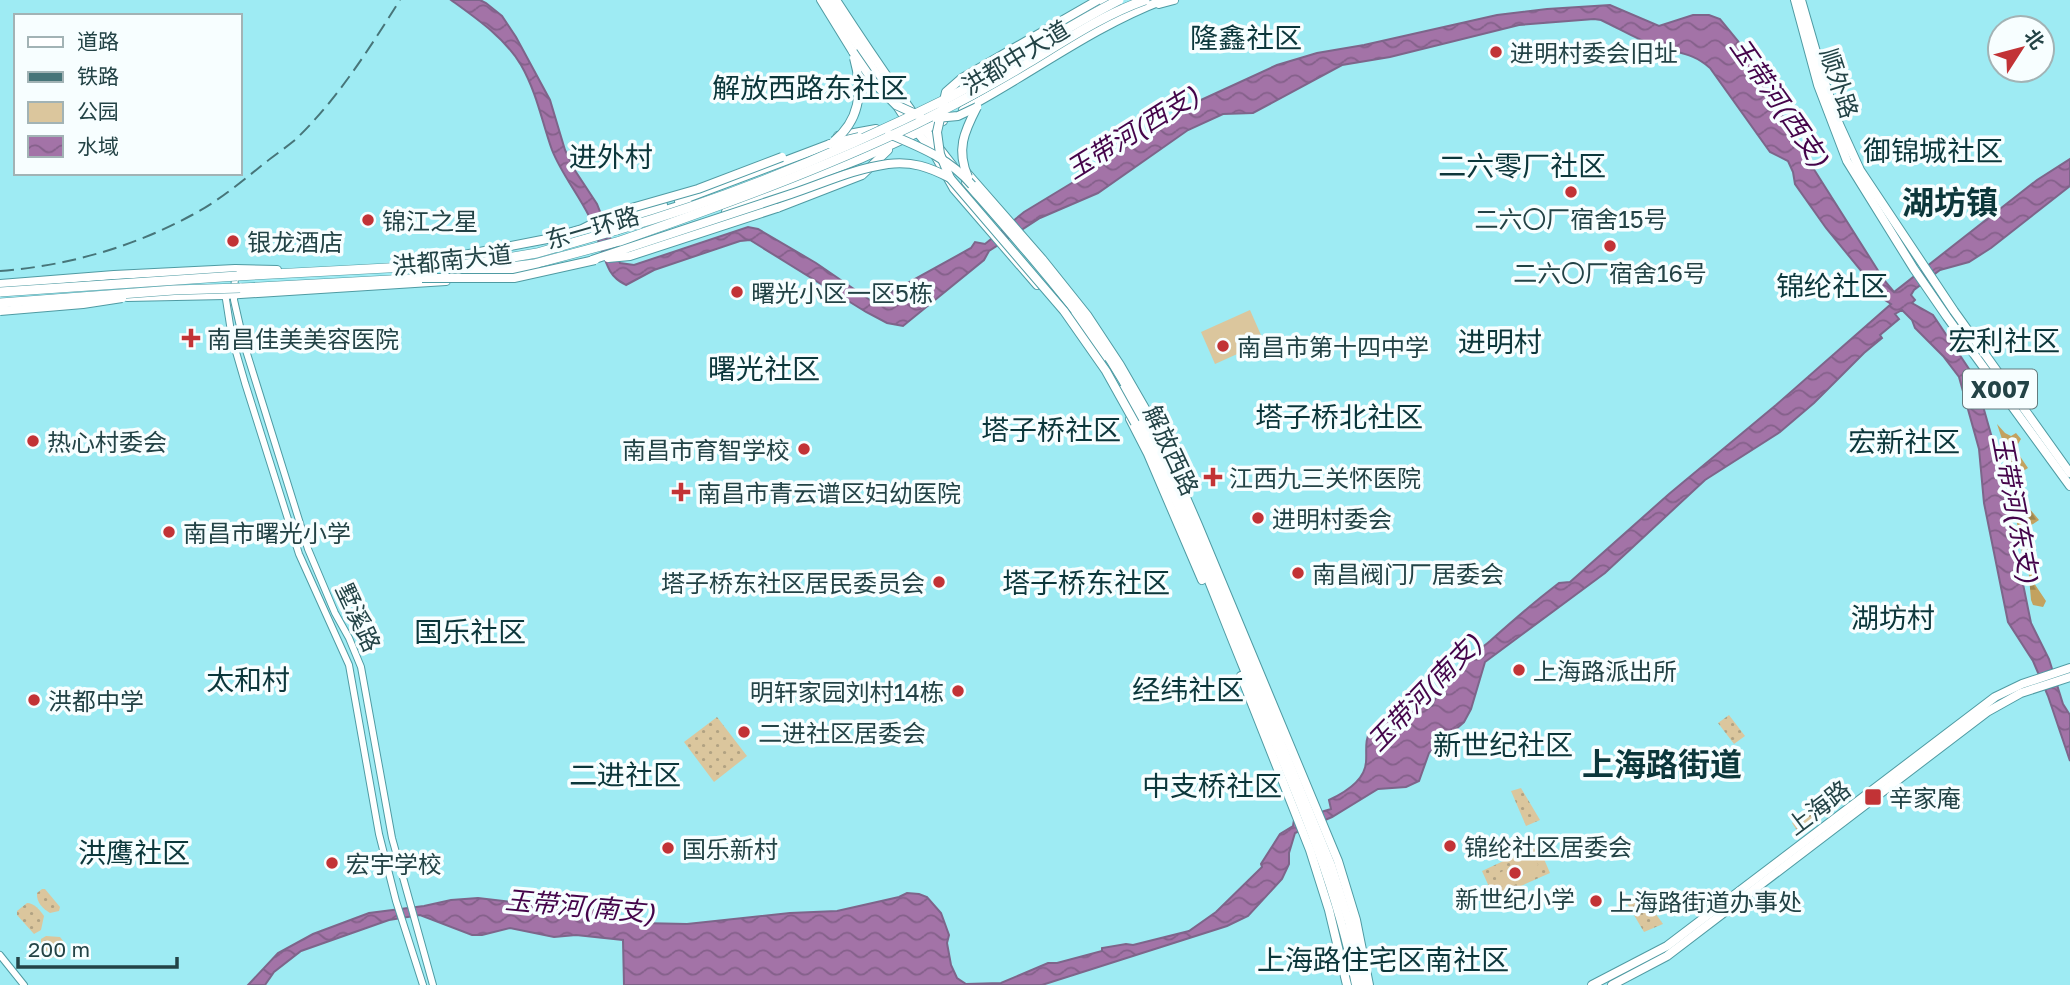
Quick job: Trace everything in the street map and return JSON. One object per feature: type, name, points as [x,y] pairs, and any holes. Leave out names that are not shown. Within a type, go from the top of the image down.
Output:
[{"type":"highway","name":"东一环路","points":[[0,292],[484,262],[537,253],[649,221],[794,170],[948,97],[1119,0]]},
{"type":"highway","name":"东一环路","points":[[0,307],[174,290],[422,278],[534,264],[591,250],[689,218],[785,182],[915,124],[1013,73],[1098,21],[1145,0]]},
{"type":"main road","points":[[821,0],[875,85],[896,105],[921,116],[943,118],[958,116],[977,107],[1112,25],[1152,6],[1174,0]]},
{"type":"main road","points":[[828,0],[921,132],[938,152],[969,174],[995,220],[1020,250],[1087,315],[1154,424],[1172,463],[1317,839],[1342,924],[1356,985]]},
{"type":"main road","points":[[836,0],[907,113]]},
{"type":"main road","points":[[1098,0],[962,78],[946,92],[937,132],[940,154],[950,178],[1064,311],[1106,371],[1164,475]]},
{"type":"main road","name":"洪都中大道","points":[[907,113],[976,79],[1107,0]]},
{"type":"main road","name":"洪都中大道","points":[[921,132],[1036,69],[1106,25],[1163,0]]},
{"type":"main road","name":"顺外路","points":[[1795,0],[1818,85],[1847,161],[1917,266],[2070,473]]},
{"type":"main road","name":"顺外路","points":[[1801,0],[1839,124],[1860,170],[1917,266]]},
{"type":"main road","points":[[830,144],[842,135],[857,110],[860,81],[853,52]]},
{"type":"main road","points":[[972,185],[963,165],[962,143],[977,107]]},
{"type":"main road","name":"洪都南大道","points":[[0,284],[114,275],[460,260],[536,250],[793,167],[907,113]]},
{"type":"main road","points":[[585,232],[614,213],[698,188],[834,137],[876,129]]},
{"type":"main road","name":"洪都南大道","points":[[0,307],[101,298],[230,295],[428,283],[538,269],[591,258],[733,209],[921,132]]},
{"type":"main road","points":[[401,267],[585,232],[694,196],[830,144],[873,133],[888,134],[944,160],[964,176],[1034,257],[1060,292]]},
{"type":"main road","points":[[591,258],[630,256],[777,208],[862,175],[894,144]]},
{"type":"main road","points":[[938,152],[954,189],[995,220],[1020,250],[1104,374],[1135,429],[1317,839],[1331,865],[1349,922],[1362,985]]},
{"type":"main road","points":[[422,278],[514,278],[591,258],[799,192],[852,171],[913,163],[950,178]]},
{"type":"main road","name":"解放西路","points":[[1020,250],[1060,292],[1090,330],[1151,433],[1170,473],[1305,809]]},
{"type":"main road","name":"解放西路","points":[[1020,250],[1109,370],[1140,423],[1305,809]]},
{"type":"main road","name":"顺外路","points":[[1934,289],[2070,486]]},
{"type":"main road","name":"上海路","points":[[1592,985],[1667,946],[1995,697],[2062,676],[2070,668]]},
{"type":"main road","name":"上海路","points":[[1612,985],[1667,956],[1981,716],[2021,689]]},
{"type":"main road","points":[[1317,839],[1329,910],[1347,985]]},
{"type":"main road","points":[[1317,839],[1338,861],[1356,920],[1369,985]]},
{"type":"street","name":"墅溪路","points":[[235,269],[230,295],[233,338],[299,554],[349,665],[379,834],[396,901],[423,985]]},
{"type":"street","name":"墅溪路","points":[[221,270],[308,549],[361,667],[392,838],[433,985]]},
{"type":"street","points":[[0,955],[24,985]]},
{"type":"green space","points":[[1250,310],[1264,342],[1215,364],[1201,332]]},
{"type":"green space","points":[[1997,424],[2005,433],[2011,436],[2016,433],[2021,439],[2015,449],[2028,468],[2010,479],[2003,442]]},
{"type":"green space","points":[[2014,490],[2039,520],[2024,530],[2036,576],[2032,580],[2046,601],[2043,607],[2033,605],[2031,600],[2028,565],[2022,554],[2012,492]]},
{"type":"green space","points":[[1729,715],[1745,736],[1734,744],[1718,723]]},
{"type":"green space","points":[[717,717],[747,756],[714,782],[684,742]]},
{"type":"green space","points":[[1521,788],[1540,820],[1526,826],[1511,791]]},
{"type":"green space","points":[[1816,805],[1823,814],[1798,832],[1792,823]]},
{"type":"green space","points":[[1538,845],[1550,873],[1494,898],[1482,871]]},
{"type":"green space","points":[[1528,859],[1538,864],[1536,874],[1508,888],[1499,886],[1496,881],[1497,874]]},
{"type":"green space","points":[[45,889],[60,907],[59,911],[50,913],[40,905],[37,893]]},
{"type":"green space","points":[[1640,892],[1663,924],[1644,932],[1625,900]]},
{"type":"green space","points":[[27,903],[39,909],[44,916],[41,930],[34,934],[17,915],[17,911]]},
{"type":"green space","points":[[46,936],[60,937],[67,946],[52,958],[41,944],[41,939]]},
{"type":"water","name":"玉带河(南支)","points":[[451,0],[480,0],[486,3],[502,16],[516,37],[550,100],[565,150],[597,204],[620,263],[634,265],[748,227],[758,229],[816,263],[870,300],[877,300],[971,248],[975,242],[985,244],[1024,212],[1165,121],[1201,100],[1277,65],[1317,53],[1497,15],[1547,9],[1610,5],[1659,26],[1693,15],[1709,15],[1720,19],[1738,41],[1815,171],[1894,292],[2037,180],[2070,159],[2070,186],[1991,248],[1969,262],[1940,270],[1911,295],[1915,300],[1912,303],[1933,315],[1975,378],[1996,452],[2031,623],[2049,659],[2063,704],[2070,715],[2070,761],[2033,661],[2008,622],[1984,503],[1979,449],[1959,377],[1902,310],[1895,314],[1899,319],[1880,335],[1882,338],[1780,432],[1705,480],[1605,573],[1485,662],[1471,709],[1464,722],[1429,753],[1419,781],[1406,787],[1378,789],[1332,817],[1295,833],[1289,864],[1282,879],[1248,916],[1227,926],[1042,985],[624,985],[623,940],[576,935],[554,937],[510,928],[472,935],[420,915],[389,920],[301,951],[274,972],[265,985],[248,985],[278,953],[313,934],[369,913],[478,898],[566,908],[583,905],[603,915],[640,923],[687,924],[837,911],[907,893],[919,894],[927,897],[941,913],[949,935],[947,943],[951,965],[957,978],[966,984],[1001,983],[1048,963],[1102,951],[1102,948],[1133,945],[1189,931],[1216,912],[1262,867],[1261,864],[1280,834],[1293,826],[1294,820],[1331,809],[1329,800],[1358,781],[1365,769],[1367,737],[1376,725],[1426,704],[1432,706],[1442,687],[1464,663],[1559,583],[1570,582],[1891,304],[1826,228],[1795,184],[1788,161],[1770,152],[1710,68],[1691,56],[1651,44],[1594,19],[1519,25],[1390,57],[1342,65],[1253,113],[1223,114],[1188,130],[1098,193],[1040,218],[989,251],[984,260],[903,326],[887,323],[866,312],[750,240],[654,270],[626,285],[610,271],[589,216],[556,159],[521,65],[498,37]]},
{"type":"railway","points":[[0,271],[50,265],[99,253],[147,237],[219,198],[295,140],[310,125],[352,73],[400,0]]},
{"type":"place","name":"进明村委会旧址","points":[[1496,52]]},
{"type":"place","name":"二六〇厂宿舍15号","points":[[1571,192]]},
{"type":"place","name":"锦江之星","points":[[368,220]]},
{"type":"place","name":"银龙酒店","points":[[233,241]]},
{"type":"place","name":"二六〇厂宿舍16号","points":[[1610,246]]},
{"type":"place","name":"曙光小区一区5栋","points":[[737,292]]},
{"type":"place","name":"南昌佳美美容医院","points":[[191,338]]},
{"type":"place","name":"南昌市第十四中学","points":[[1223,346]]},
{"type":"place","name":"热心村委会","points":[[33,441]]},
{"type":"place","name":"南昌市育智学校","points":[[804,449]]},
{"type":"place","name":"江西九三关怀医院","points":[[1213,477]]},
{"type":"place","name":"南昌市青云谱区妇幼医院","points":[[681,492]]},
{"type":"place","name":"进明村委会","points":[[1258,518]]},
{"type":"place","name":"南昌市曙光小学","points":[[169,532]]},
{"type":"place","name":"南昌阀门厂居委会","points":[[1298,573]]},
{"type":"place","name":"塔子桥东社区居民委员会","points":[[939,582]]},
{"type":"place","name":"上海路派出所","points":[[1519,670]]},
{"type":"place","name":"明轩家园刘村14栋","points":[[958,691]]},
{"type":"place","name":"洪都中学","points":[[34,700]]},
{"type":"place","name":"二进社区居委会","points":[[744,732]]},
{"type":"place","name":"辛家庵","points":[[1873,797]]},
{"type":"place","name":"锦纶社区居委会","points":[[1450,846]]},
{"type":"place","name":"国乐新村","points":[[668,848]]},
{"type":"place","name":"宏宇学校","points":[[332,863]]},
{"type":"place","name":"新世纪小学","points":[[1515,873]]},
{"type":"place","name":"上海路街道办事处","points":[[1596,901]]},
{"type":"district","name":"隆鑫社区","points":[[1246,37]]},
{"type":"district","name":"解放西路东社区","points":[[810,87]]},
{"type":"district","name":"御锦城社区","points":[[1933,150]]},
{"type":"district","name":"进外村","points":[[611,156]]},
{"type":"district","name":"二六零厂社区","points":[[1522,165]]},
{"type":"district","name":"湖坊镇","points":[[1950,202]]},
{"type":"district","name":"锦纶社区","points":[[1832,285]]},
{"type":"district","name":"宏利社区","points":[[2004,340]]},
{"type":"district","name":"进明村","points":[[1500,341]]},
{"type":"district","name":"曙光社区","points":[[764,368]]},
{"type":"district","name":"塔子桥北社区","points":[[1339,416]]},
{"type":"district","name":"塔子桥社区","points":[[1051,429]]},
{"type":"district","name":"宏新社区","points":[[1904,441]]},
{"type":"district","name":"塔子桥东社区","points":[[1086,582]]},
{"type":"district","name":"湖坊村","points":[[1893,617]]},
{"type":"district","name":"国乐社区","points":[[470,631]]},
{"type":"district","name":"太和村","points":[[248,679]]},
{"type":"district","name":"经纬社区","points":[[1188,689]]},
{"type":"district","name":"新世纪社区","points":[[1503,744]]},
{"type":"district","name":"上海路街道","points":[[1662,764]]},
{"type":"district","name":"二进社区","points":[[625,774]]},
{"type":"district","name":"中支桥社区","points":[[1212,785]]},
{"type":"district","name":"洪鹰社区","points":[[134,852]]},
{"type":"district","name":"上海路住宅区南社区","points":[[1383,959]]},
{"type":"water label","name":"玉带河(西支)","points":[[1780,102]]},
{"type":"water label","name":"玉带河(西支)","points":[[1132,132]]},
{"type":"water label","name":"玉带河(东支)","points":[[2016,509]]}]
